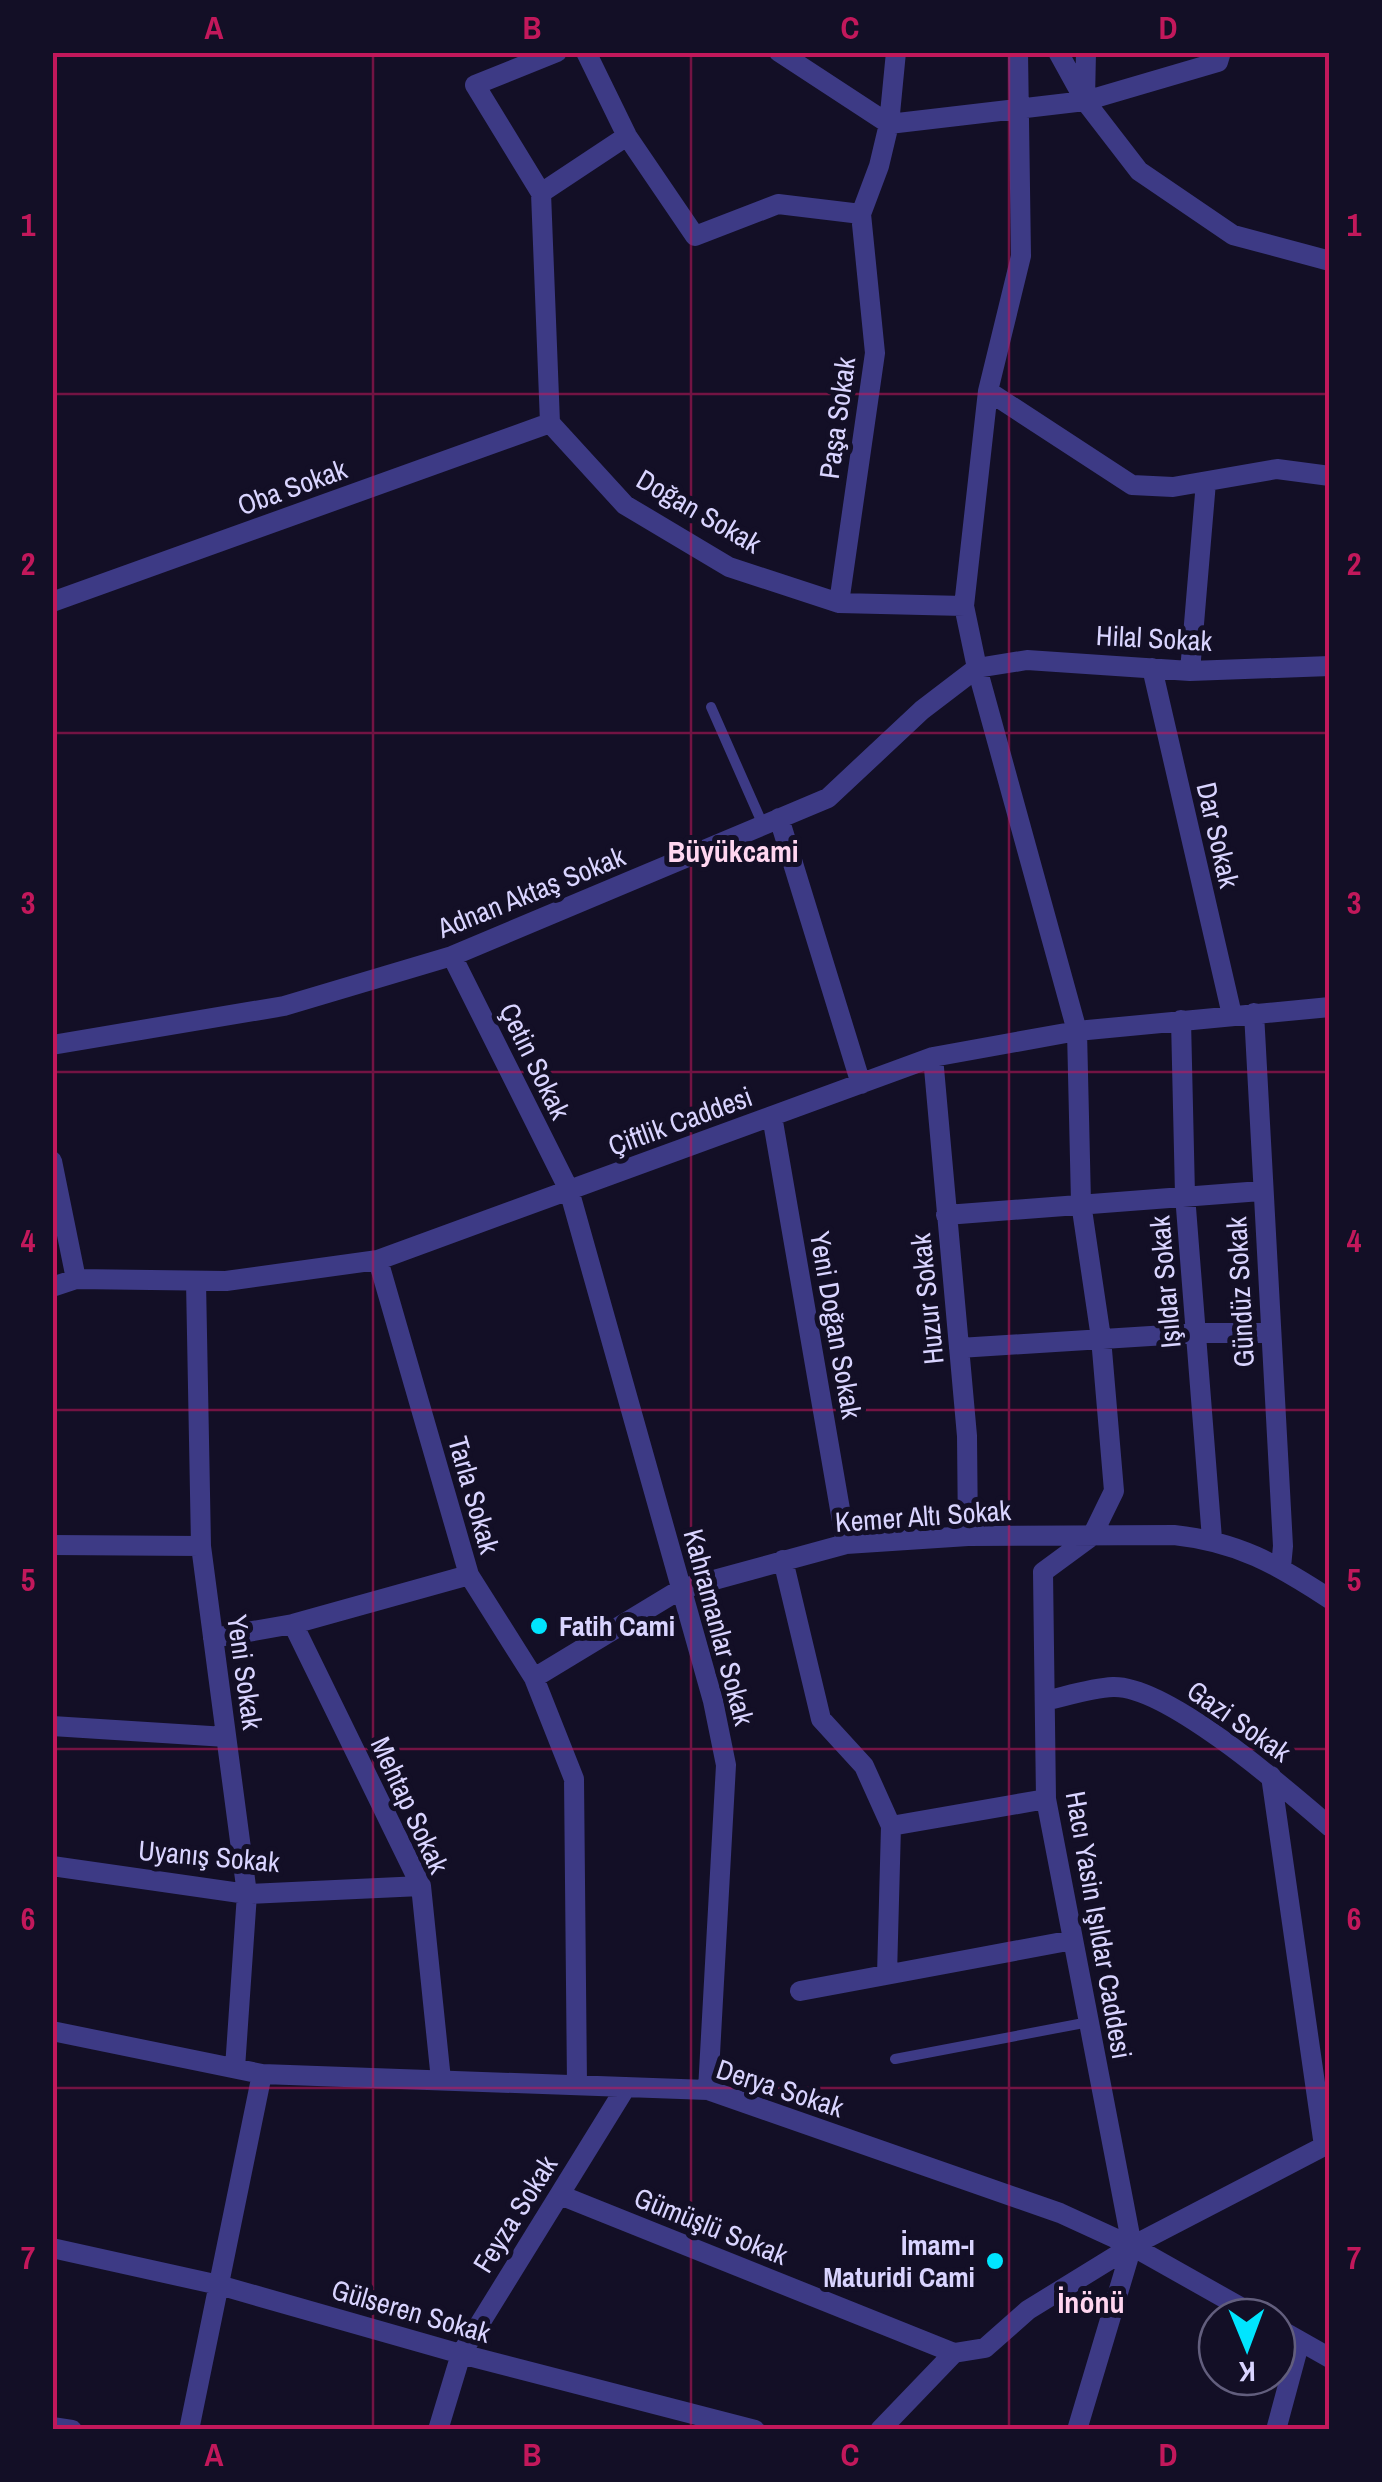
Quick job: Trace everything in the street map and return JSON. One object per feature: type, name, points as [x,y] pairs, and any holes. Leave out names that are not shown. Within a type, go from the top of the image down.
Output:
[{"type":"street","points":[[550,423],[541,193],[475,86],[558,52]]},
{"type":"street","points":[[586,52],[627,136],[695,236],[778,204],[862,214]]},
{"type":"street","points":[[779,52],[890,124],[1085,101],[1218,62],[1221,52]]},
{"type":"street","name":"Paşa Sokak","points":[[839,603],[875,353],[862,214],[890,124],[896,52]]},
{"type":"street","name":"Hacı Yasin Işıldar Caddesi","points":[[1018,52],[1021,256],[988,392],[964,606],[976,668],[1076,1032],[1081,1203],[1101,1338],[1114,1491],[1092,1536],[1042,1572],[1046,1799],[1132,2246],[1076,2430]]},
{"type":"street","points":[[1058,52],[1085,101],[1140,171],[1232,236],[1330,261]]},
{"type":"street","points":[[1085,101],[1086,52]]},
{"type":"street","points":[[541,193],[627,136]]},
{"type":"street","points":[[988,392],[1132,484],[1173,488],[1277,469],[1330,476]]},
{"type":"street","name":"Oba Sokak","points":[[52,602],[550,423]]},
{"type":"street","name":"Doğan Sokak","points":[[550,423],[625,504],[729,567],[839,603],[964,606]]},
{"type":"street","points":[[1190,670],[1206,482]]},
{"type":"street","name":"Hilal Sokak","points":[[976,668],[1027,660],[1190,670],[1330,666]]},
{"type":"street","name":"Adnan Aktaş Sokak","points":[[52,1045],[284,1006],[452,956],[828,798],[922,710],[976,668]]},
{"type":"street","name":"Dar Sokak","points":[[1152,668],[1232,1015]]},
{"type":"street","points":[[771,822],[861,1084]]},
{"type":"street","name":"Çetin Sokak","points":[[452,956],[569,1190]]},
{"type":"street","name":"Çiftlik Caddesi","points":[[52,1287],[76,1279],[226,1281],[378,1260],[933,1057],[1076,1032],[1330,1007]]},
{"type":"street","name":"Gündüz Sokak","points":[[1254,1013],[1281,1568]]},
{"type":"street","name":"Işıldar Sokak","points":[[1182,1020],[1185,1195],[1212,1539]]},
{"type":"street","name":"Huzur Sokak","points":[[933,1057],[967,1436],[968,1536]]},
{"type":"street","name":"Yeni Doğan Sokak","points":[[772,1116],[846,1544]]},
{"type":"street","points":[[52,1160],[76,1279]]},
{"type":"street","name":"Kahramanlar Sokak","points":[[569,1190],[713,1701],[726,1765],[708,2090]]},
{"type":"street","points":[[946,1215],[1261,1191]]},
{"type":"street","name":"Tarla Sokak","points":[[378,1260],[468,1575],[534,1678],[574,1779],[577,2085]]},
{"type":"street","name":"Yeni Sokak","points":[[196,1281],[200,1546],[247,1894],[235,2068]]},
{"type":"street","points":[[959,1348],[1198,1333],[1270,1333]]},
{"type":"street","name":"Kemer Altı Sokak","points":[[534,1678],[682,1589],[846,1544],[968,1536],[1174,1535],[1212,1539],[1281,1568],[1330,1600]]},
{"type":"street","points":[[52,1544],[200,1546]]},
{"type":"street","points":[[783,1560],[821,1719],[864,1766],[891,1826],[887,1975]]},
{"type":"street","points":[[213,1638],[293,1624],[468,1575]]},
{"type":"street","name":"Mehtap Sokak","points":[[293,1624],[421,1886],[441,2080]]},
{"type":"street","name":"Gazi Sokak","points":[[1045,1701],[1115,1686],[1157,1697],[1270,1776],[1330,1827]]},
{"type":"street","points":[[52,1726],[226,1737]]},
{"type":"street","points":[[880,2430],[954,2353],[985,2348],[1028,2310],[1132,2246],[1327,2145],[1270,1776]]},
{"type":"street","points":[[891,1826],[1046,1799]]},
{"type":"street","name":"Uyanış Sokak","points":[[52,1866],[247,1894],[421,1886]]},
{"type":"street","points":[[800,1991],[1073,1940]]},
{"type":"street","name":"Derya Sokak","points":[[52,2031],[262,2074],[708,2090],[1060,2212],[1132,2246],[1223,2297]]},
{"type":"street","points":[[188,2430],[262,2074]]},
{"type":"street","name":"Feyza Sokak","points":[[438,2430],[461,2354],[626,2087]]},
{"type":"street","name":"Gümüşlü Sokak","points":[[560,2194],[954,2353]]},
{"type":"street","name":"Gülseren Sokak","points":[[52,2248],[219,2284],[461,2354],[754,2430]]},
{"type":"street","points":[[1297,2339],[1330,2358]]},
{"type":"street","points":[[1276,2430],[1300,2341]]},
{"type":"street","points":[[52,2427],[72,2430]]},
{"type":"lane","points":[[711,707],[771,822]]},
{"type":"lane","points":[[895,2059],[1088,2022]]},
{"type":"place","name":"Fatih Cami","points":[[539,1626]]},
{"type":"place","name":"İmam-ı Maturidi Cami","points":[[995,2261]]},
{"type":"district","name":"Büyükcami","points":[[733,851]]},
{"type":"district","name":"İnönü","points":[[1091,2302]]}]
